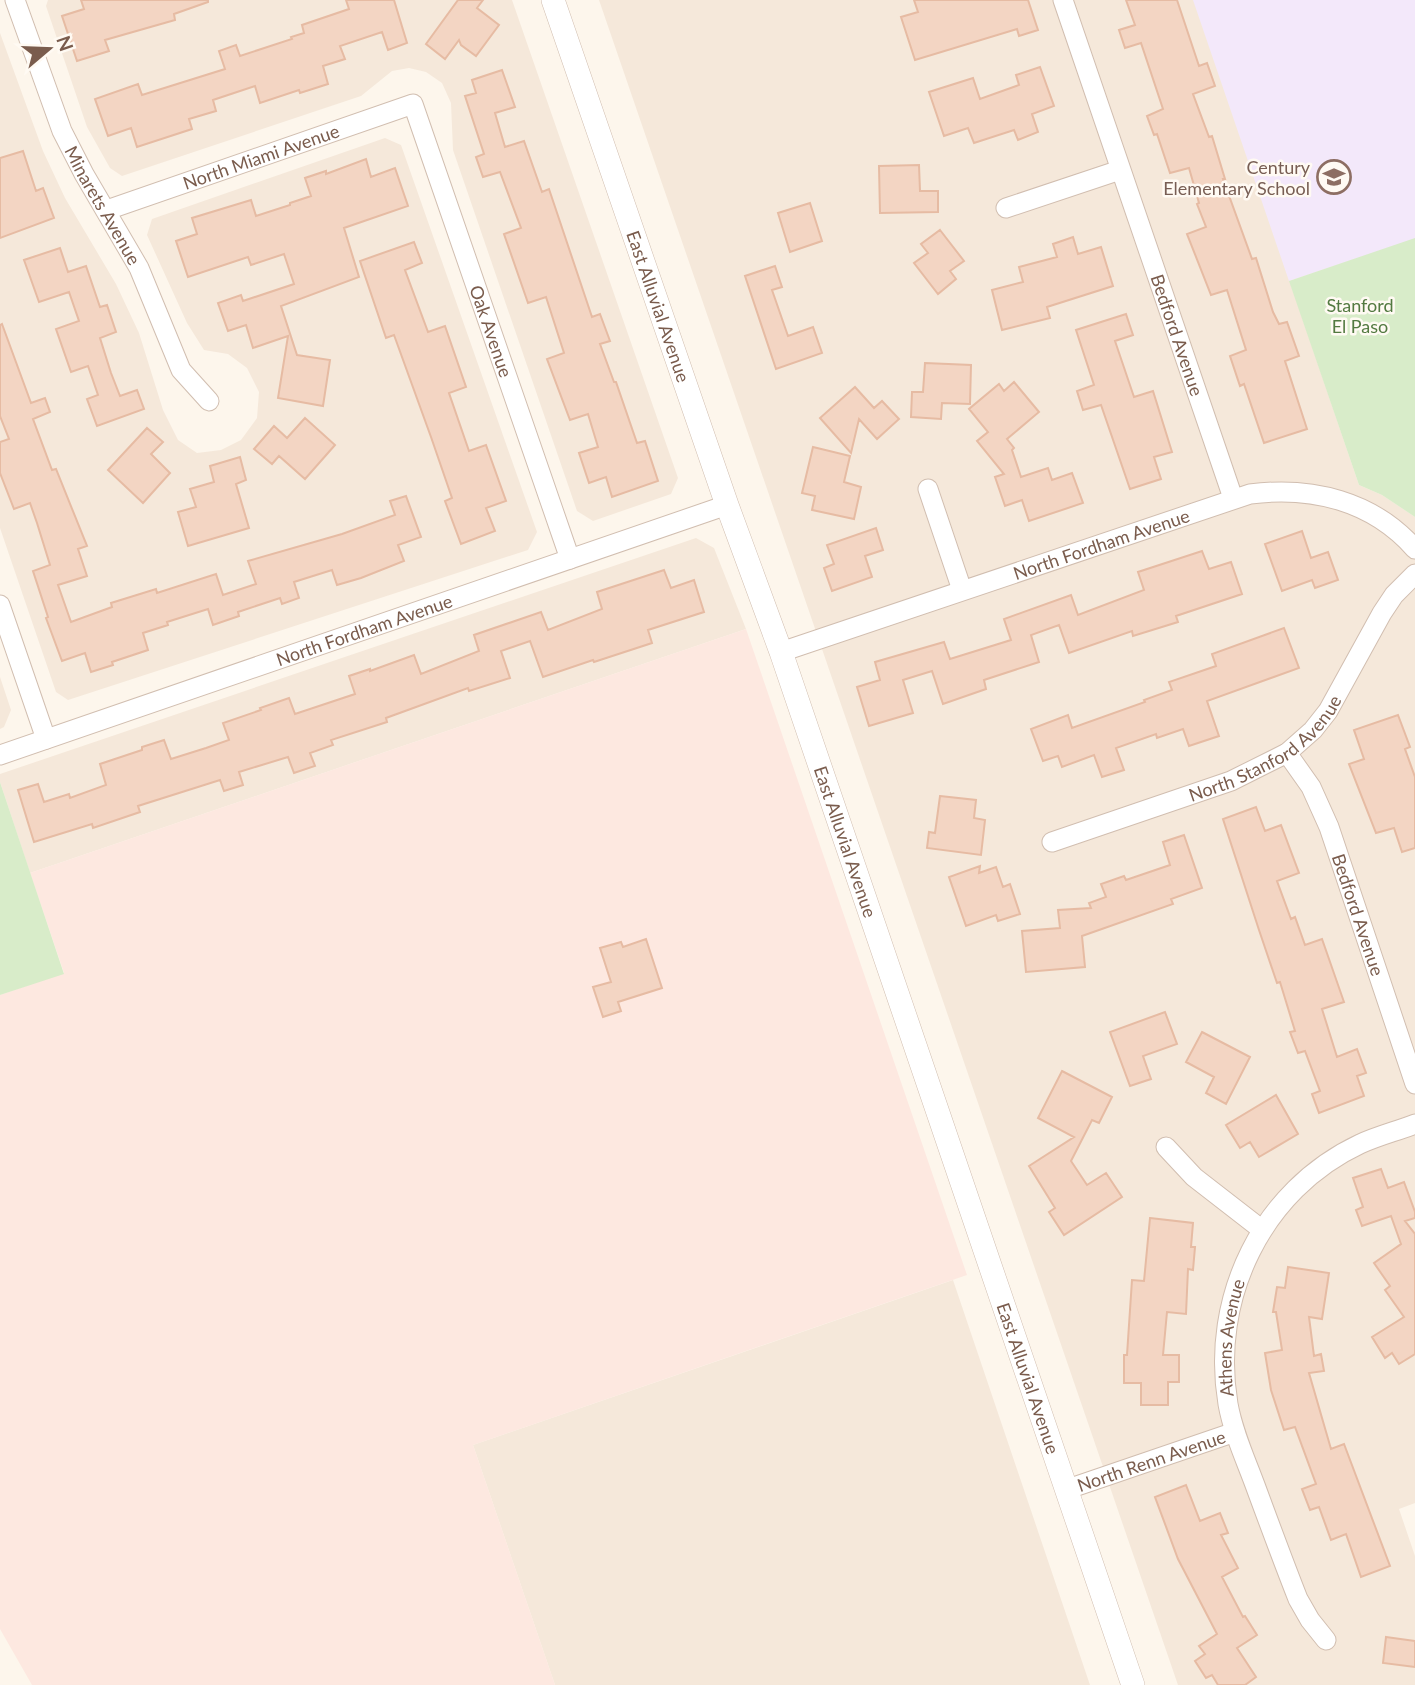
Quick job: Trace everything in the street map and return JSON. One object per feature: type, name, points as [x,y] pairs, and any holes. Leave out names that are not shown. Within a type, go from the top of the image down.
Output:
[{"type":"street","name":"Minarets Avenue","points":[[15,0],[62,131],[139,268],[181,370],[209,401]]},
{"type":"street","name":"East Alluvial Avenue","points":[[553,0],[727,505],[781,652],[1133,1685]]},
{"type":"street","name":"Bedford Avenue","points":[[1063,0],[1233,498]]},
{"type":"street","name":"North Miami Avenue","points":[[107,210],[413,104]]},
{"type":"street","name":"Oak Avenue","points":[[413,104],[570,559]]},
{"type":"street","points":[[1006,208],[1120,170]]},
{"type":"street","points":[[928,489],[962,590]]},
{"type":"street","name":"North Fordham Avenue","points":[[781,652],[1233,498],[1271,491],[1328,496],[1380,517],[1415,549]]},
{"type":"street","name":"North Fordham Avenue","points":[[0,755],[727,505]]},
{"type":"street","name":"North Stanford Avenue","points":[[1052,842],[1231,781],[1287,753],[1328,711],[1382,613],[1394,595],[1415,574]]},
{"type":"street","points":[[0,605],[46,739]]},
{"type":"street","name":"Bedford Avenue","points":[[1287,753],[1311,788],[1329,827],[1415,1084]]},
{"type":"street","name":"Athens Avenue","points":[[1326,1640],[1298,1599],[1235,1432],[1225,1377],[1229,1310],[1247,1255],[1261,1229],[1282,1203],[1332,1160],[1360,1144],[1415,1124]]},
{"type":"street","points":[[1166,1147],[1194,1177],[1261,1229]]},
{"type":"street","name":"North Renn Avenue","points":[[1068,1489],[1235,1432]]},
{"type":"shaded area","points":[[48,0],[512,0],[678,478],[671,494],[593,521],[577,511],[453,150],[451,103],[442,83],[426,72],[409,68],[392,71],[361,96],[122,176],[110,168],[87,127],[46,6]]},
{"type":"shaded area","points":[[599,0],[1194,0],[1359,485],[1382,495],[1415,517],[1415,1503],[1399,1509],[1415,1556],[1415,1685],[1178,1685]]},
{"type":"shaded area","name":"Century Elementary School","points":[[1193,0],[1415,0],[1415,239],[1289,281]]},
{"type":"shaded area","points":[[0,33],[43,151],[65,198],[116,284],[139,333],[163,410],[178,440],[197,453],[221,450],[241,440],[257,418],[259,392],[247,368],[228,354],[204,350],[187,323],[147,235],[152,219],[385,138],[401,145],[537,532],[528,550],[68,700],[56,692],[0,528]]},
{"type":"shaded area","points":[[696,538],[714,548],[746,629],[30,873],[0,782],[0,774]]},
{"type":"shaded area","points":[[746,629],[967,1275],[473,1445],[555,1685],[32,1685],[0,1629],[0,995],[64,973],[30,873]]},
{"type":"shaded area","points":[[0,677],[11,710],[4,727],[0,729]]},
{"type":"shaded area","points":[[953,1280],[1090,1685],[555,1685],[473,1445]]},
{"type":"green space","name":"Stanford El Paso","points":[[1415,238],[1415,517],[1382,495],[1359,485],[1289,281]]},
{"type":"green space","points":[[0,782],[64,974],[0,995]]},
{"type":"building","points":[[81,0],[208,2],[174,14],[175,20],[105,40],[109,51],[77,61],[62,16],[84,9]]},
{"type":"building","points":[[346,0],[394,0],[407,43],[388,50],[382,32],[340,46],[345,59],[323,66],[328,84],[260,103],[255,86],[213,100],[216,111],[189,119],[192,129],[137,147],[131,128],[108,136],[95,99],[138,84],[142,95],[225,69],[219,51],[236,45],[240,56],[292,39],[291,37],[304,33],[302,25],[349,9]]},
{"type":"building","points":[[458,0],[483,0],[477,8],[499,25],[476,56],[461,45],[459,40],[445,59],[426,44]]},
{"type":"building","points":[[914,0],[1028,0],[1038,30],[1019,36],[1017,29],[915,60],[901,17],[918,12]]},
{"type":"building","points":[[1126,0],[1177,0],[1199,66],[1207,63],[1215,86],[1193,94],[1209,137],[1212,136],[1223,179],[1252,259],[1256,258],[1273,312],[1279,324],[1287,322],[1299,356],[1285,361],[1307,429],[1264,443],[1244,384],[1240,386],[1230,356],[1246,350],[1227,290],[1211,295],[1187,234],[1206,227],[1197,204],[1199,203],[1189,168],[1170,173],[1157,134],[1154,135],[1147,116],[1163,109],[1141,43],[1125,48],[1119,30],[1135,25]]},
{"type":"building","points":[[1040,67],[1054,106],[1032,114],[1038,132],[1018,140],[1014,130],[974,143],[968,128],[944,136],[929,92],[973,78],[980,99],[1019,85],[1016,75]]},
{"type":"building","points":[[502,70],[515,107],[495,113],[505,147],[524,141],[542,192],[549,189],[592,317],[600,314],[610,341],[600,344],[614,382],[637,443],[645,441],[658,481],[612,497],[606,477],[589,483],[579,453],[598,447],[588,414],[570,420],[547,359],[564,353],[546,297],[528,303],[504,234],[521,228],[500,172],[483,177],[476,157],[484,154],[465,96],[476,93],[472,80]]},
{"type":"building","points":[[23,151],[36,191],[43,188],[54,218],[0,238],[0,158]]},
{"type":"building","points":[[366,159],[371,177],[395,168],[408,206],[344,228],[359,277],[281,306],[297,355],[330,360],[323,406],[278,398],[288,336],[253,348],[246,325],[228,331],[218,303],[241,295],[243,301],[294,284],[284,254],[251,265],[248,257],[188,277],[176,241],[197,234],[192,218],[251,200],[256,216],[290,205],[311,196],[305,178],[326,171],[326,174]]},
{"type":"building","points":[[919,165],[920,191],[938,191],[938,212],[880,213],[879,166]]},
{"type":"building","points":[[810,203],[822,241],[790,252],[778,213]]},
{"type":"building","points":[[940,230],[964,261],[950,271],[956,279],[938,294],[914,263],[928,253],[921,244]]},
{"type":"building","points":[[1073,237],[1078,254],[1101,247],[1113,286],[1047,307],[1050,318],[1002,330],[992,290],[1023,282],[1019,267],[1057,257],[1053,244]]},
{"type":"building","points":[[414,242],[422,263],[405,270],[428,332],[445,326],[466,387],[449,393],[469,451],[486,445],[506,501],[486,508],[495,531],[461,544],[445,501],[452,498],[431,437],[394,335],[386,338],[360,261]]},
{"type":"building","points":[[60,248],[68,272],[86,266],[100,307],[107,305],[116,332],[100,338],[111,373],[120,396],[137,390],[144,409],[97,426],[87,399],[98,395],[88,366],[71,372],[56,329],[79,321],[69,292],[39,302],[24,260]]},
{"type":"building","points":[[775,266],[782,287],[772,290],[788,336],[813,327],[822,353],[776,369],[745,276]]},
{"type":"building","points":[[1126,314],[1133,335],[1115,341],[1134,397],[1153,391],[1172,452],[1154,457],[1161,479],[1130,489],[1101,405],[1083,410],[1077,391],[1094,385],[1076,330]]},
{"type":"building","points":[[2,324],[31,403],[45,398],[50,412],[33,419],[52,470],[56,469],[87,546],[78,549],[87,576],[58,585],[71,622],[112,607],[111,603],[156,589],[157,593],[216,574],[223,595],[256,584],[248,561],[342,534],[395,515],[390,501],[406,496],[421,537],[398,545],[404,561],[361,578],[337,585],[332,570],[294,582],[299,598],[282,604],[280,598],[238,612],[239,616],[213,625],[208,609],[167,622],[168,625],[143,633],[148,650],[112,662],[113,665],[91,672],[85,653],[62,661],[33,571],[50,565],[37,523],[30,503],[14,509],[0,473],[0,442],[9,439],[0,416]]},
{"type":"building","points":[[925,363],[971,365],[970,404],[942,403],[941,419],[911,417],[912,392],[923,392]]},
{"type":"building","points":[[1014,382],[1039,412],[1007,439],[1014,448],[1012,450],[1021,477],[1048,468],[1052,480],[1072,473],[1083,503],[1029,521],[1022,500],[1005,506],[995,477],[1004,474],[977,441],[988,432],[969,409],[999,384],[1004,391]]},
{"type":"building","points":[[855,387],[874,408],[882,401],[899,419],[877,439],[859,419],[851,453],[820,418]]},
{"type":"building","points":[[305,418],[335,445],[305,479],[279,456],[272,464],[254,449],[274,426],[287,438]]},
{"type":"building","points":[[147,428],[163,442],[151,454],[170,473],[143,503],[108,470]]},
{"type":"building","points":[[813,447],[850,456],[844,482],[861,487],[854,519],[812,510],[815,496],[802,493]]},
{"type":"building","points":[[240,457],[246,480],[236,484],[249,528],[188,546],[178,512],[196,507],[190,489],[214,482],[210,466]]},
{"type":"building","points":[[876,528],[883,550],[865,556],[872,577],[832,591],[824,568],[834,564],[827,545]]},
{"type":"building","points":[[1302,531],[1311,558],[1328,552],[1338,580],[1315,588],[1312,580],[1282,591],[1265,544]]},
{"type":"building","points":[[1202,551],[1209,569],[1231,562],[1242,594],[1176,616],[1178,622],[1133,636],[1132,631],[1069,653],[1059,625],[1031,635],[1039,662],[984,680],[986,689],[943,704],[932,671],[903,680],[913,713],[869,726],[857,687],[880,680],[875,662],[944,642],[950,659],[1011,640],[1004,619],[1071,595],[1078,615],[1144,590],[1138,572]]},
{"type":"building","points":[[664,570],[671,588],[694,580],[704,612],[648,630],[652,643],[543,677],[530,641],[501,651],[510,678],[469,691],[468,688],[386,718],[387,722],[331,740],[333,745],[310,753],[315,766],[294,773],[288,757],[239,772],[243,785],[224,791],[220,780],[138,806],[140,812],[93,828],[92,824],[34,842],[18,790],[38,784],[44,802],[69,794],[70,798],[106,785],[100,764],[142,750],[142,747],[164,740],[171,759],[206,748],[229,740],[223,723],[261,710],[260,708],[289,698],[295,714],[355,694],[349,676],[414,655],[421,674],[479,651],[474,635],[541,612],[548,630],[602,609],[597,592]]},
{"type":"building","points":[[1284,628],[1299,668],[1207,701],[1219,736],[1189,746],[1183,729],[1157,738],[1156,734],[1116,748],[1124,770],[1102,777],[1094,755],[1062,767],[1058,756],[1043,761],[1031,729],[1068,715],[1072,728],[1145,702],[1144,700],[1172,690],[1169,682],[1216,666],[1212,654]]},
{"type":"building","points":[[1398,715],[1410,747],[1405,749],[1415,777],[1415,848],[1402,852],[1394,828],[1376,833],[1349,764],[1364,759],[1354,730]]},
{"type":"building","points":[[940,796],[976,800],[974,818],[985,820],[981,855],[927,848],[929,832],[935,833]]},
{"type":"building","points":[[1256,807],[1265,831],[1281,825],[1299,873],[1277,881],[1291,919],[1295,917],[1305,945],[1322,939],[1344,1002],[1322,1009],[1337,1057],[1357,1049],[1366,1073],[1357,1076],[1364,1096],[1319,1113],[1312,1094],[1320,1091],[1305,1051],[1298,1053],[1290,1032],[1295,1031],[1280,982],[1277,983],[1223,819]]},
{"type":"building","points":[[1184,835],[1202,888],[1171,899],[1173,904],[1082,936],[1085,967],[1026,972],[1022,931],[1060,928],[1058,910],[1091,908],[1089,903],[1106,897],[1101,884],[1124,876],[1126,880],[1170,865],[1163,842]]},
{"type":"building","points":[[980,866],[979,873],[996,867],[1003,887],[1010,884],[1020,914],[998,921],[996,915],[966,926],[949,877]]},
{"type":"building","points":[[646,939],[662,988],[618,1002],[621,1011],[603,1017],[593,987],[611,982],[600,948],[621,942],[623,947]]},
{"type":"building","points":[[1165,1012],[1177,1044],[1143,1056],[1151,1079],[1130,1086],[1110,1032]]},
{"type":"building","points":[[1202,1032],[1250,1057],[1226,1104],[1206,1093],[1214,1077],[1186,1062]]},
{"type":"building","points":[[1062,1071],[1112,1097],[1099,1123],[1092,1120],[1071,1161],[1087,1185],[1106,1173],[1122,1197],[1064,1235],[1049,1212],[1055,1208],[1029,1166],[1074,1137],[1038,1118]]},
{"type":"building","points":[[1276,1095],[1298,1134],[1259,1157],[1250,1142],[1240,1148],[1226,1125]]},
{"type":"building","points":[[1381,1169],[1388,1188],[1404,1182],[1415,1212],[1415,1218],[1405,1221],[1415,1234],[1415,1354],[1399,1364],[1392,1353],[1385,1358],[1372,1337],[1404,1317],[1385,1290],[1390,1286],[1374,1263],[1401,1244],[1391,1216],[1362,1226],[1356,1210],[1363,1207],[1353,1178]]},
{"type":"building","points":[[1150,1218],[1193,1223],[1191,1247],[1195,1247],[1193,1270],[1188,1269],[1186,1314],[1167,1312],[1163,1355],[1179,1355],[1179,1382],[1168,1382],[1168,1405],[1141,1405],[1141,1383],[1124,1383],[1124,1355],[1127,1355],[1132,1280],[1144,1281]]},
{"type":"building","points":[[1288,1267],[1329,1273],[1322,1319],[1309,1317],[1314,1356],[1321,1354],[1324,1371],[1309,1373],[1331,1449],[1344,1444],[1390,1566],[1361,1577],[1346,1534],[1331,1540],[1319,1507],[1310,1510],[1302,1489],[1316,1484],[1295,1427],[1284,1430],[1271,1390],[1265,1353],[1282,1350],[1276,1312],[1273,1312],[1277,1287],[1285,1288]]},
{"type":"building","points":[[1186,1485],[1200,1521],[1220,1513],[1228,1533],[1221,1535],[1238,1568],[1222,1577],[1243,1617],[1245,1616],[1257,1635],[1237,1648],[1256,1677],[1245,1685],[1218,1685],[1212,1675],[1206,1678],[1195,1661],[1205,1654],[1199,1646],[1217,1634],[1178,1559],[1155,1497]]},
{"type":"building","points":[[1386,1637],[1415,1641],[1415,1667],[1383,1663]]},
{"type":"place","name":"Century Elementary School","points":[[1334,177]]}]
